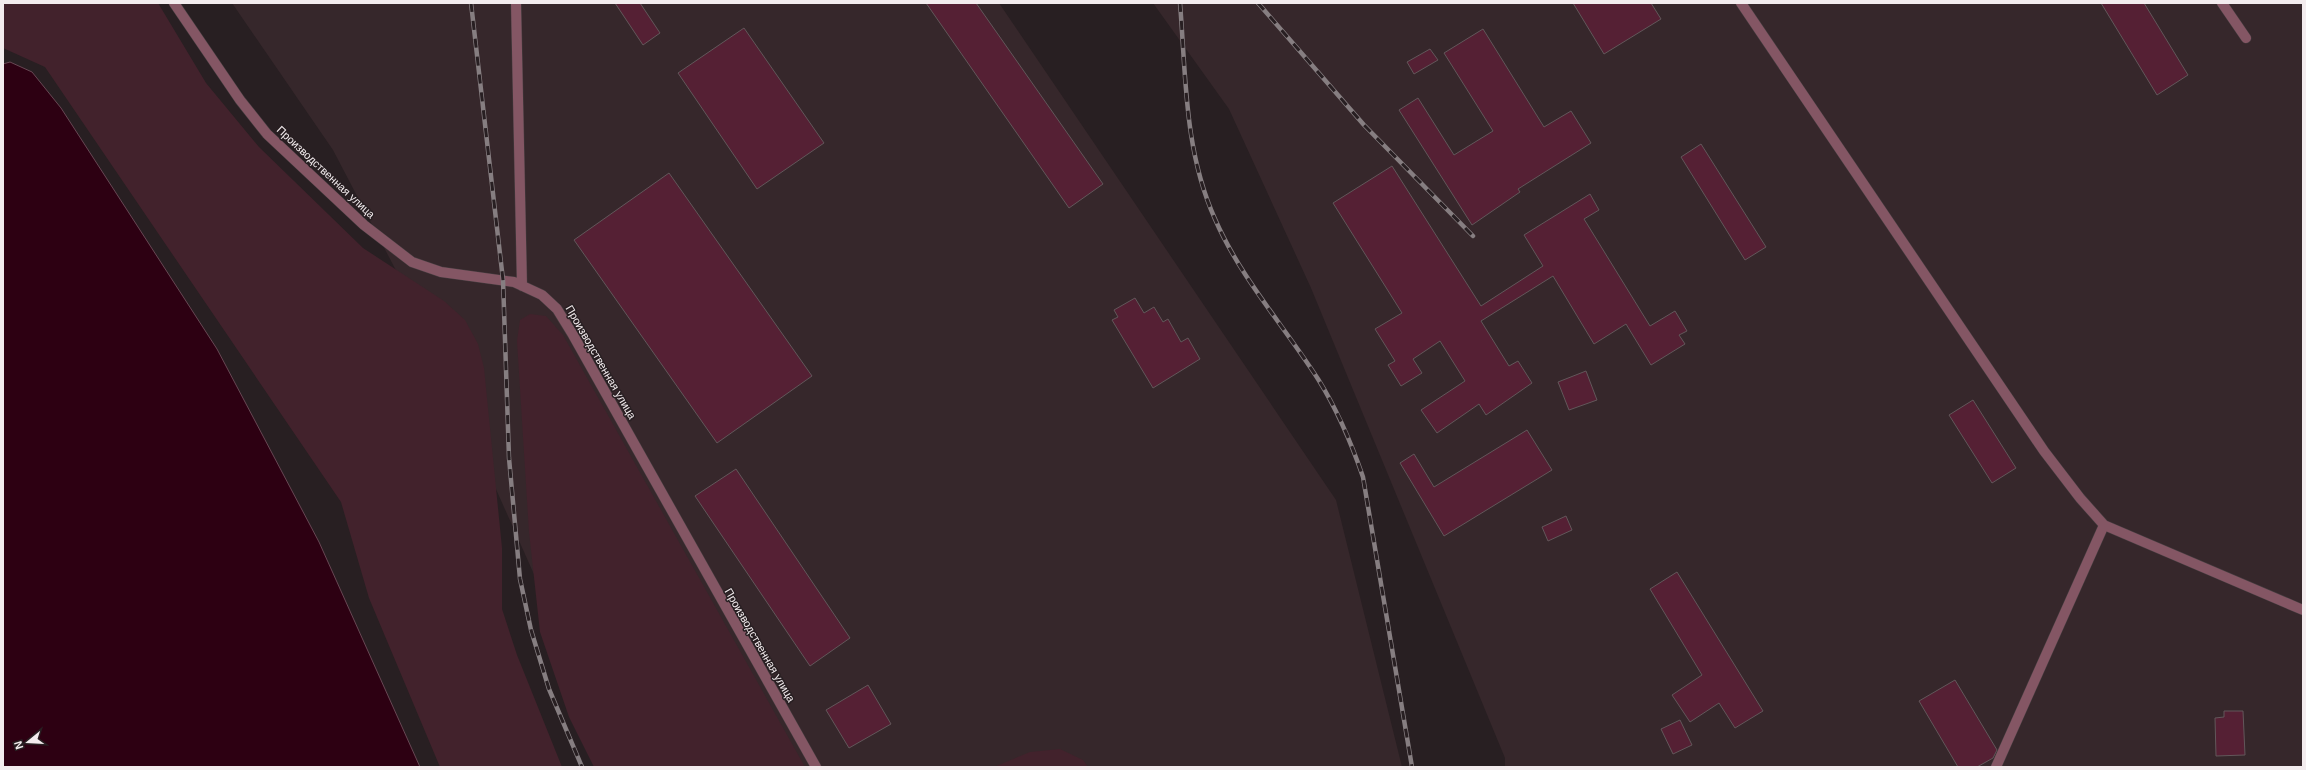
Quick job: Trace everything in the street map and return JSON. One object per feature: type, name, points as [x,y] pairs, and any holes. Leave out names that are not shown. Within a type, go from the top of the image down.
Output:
[{"type":"street","name":"Производственная улица","points":[[174,3],[240,100],[266,134],[364,224],[412,262],[441,272],[514,282],[542,295],[557,309],[816,767]]},
{"type":"street","points":[[516,3],[522,286]]},
{"type":"street","points":[[1741,3],[2044,451],[2080,498],[2104,525],[2303,610]]},
{"type":"street","points":[[2222,3],[2246,38]]},
{"type":"street","points":[[1996,767],[2104,525]]},
{"type":"shaded area","points":[[3,3],[158,3],[206,83],[259,147],[363,248],[444,301],[465,320],[478,344],[484,368],[502,548],[502,609],[517,655],[562,767],[440,767],[369,598],[341,502],[45,67],[3,48]]},
{"type":"shaded area","points":[[232,3],[999,3],[1336,500],[1402,767],[620,767],[412,301],[333,150]]},
{"type":"shaded area","points":[[1153,3],[2303,3],[2303,767],[1505,767],[1505,758],[1311,288],[1229,109]]},
{"type":"shaded area","points":[[10,62],[32,72],[61,108],[217,349],[319,542],[420,767],[3,767],[3,64]]},
{"type":"shaded area","points":[[530,314],[546,316],[563,335],[805,767],[594,767],[569,717],[540,632],[529,532],[517,341],[520,320]]},
{"type":"shaded area","points":[[1060,749],[1083,760],[1088,767],[994,767],[1030,752]]},
{"type":"building","points":[[615,3],[640,3],[660,33],[643,45]]},
{"type":"building","points":[[926,3],[976,3],[1103,184],[1069,208]]},
{"type":"building","points":[[1573,3],[1651,3],[1661,19],[1604,54]]},
{"type":"building","points":[[2101,3],[2144,3],[2188,75],[2157,95]]},
{"type":"building","points":[[744,28],[824,143],[757,189],[678,73]]},
{"type":"building","points":[[1483,29],[1544,127],[1571,111],[1591,143],[1518,189],[1520,192],[1472,225],[1399,110],[1418,98],[1454,155],[1493,131],[1444,53]]},
{"type":"building","points":[[1430,49],[1438,60],[1414,74],[1407,62]]},
{"type":"building","points":[[1701,144],[1766,247],[1745,260],[1681,157]]},
{"type":"building","points":[[1392,166],[1481,306],[1543,266],[1524,235],[1590,194],[1599,210],[1584,219],[1650,326],[1675,311],[1687,331],[1679,335],[1685,344],[1651,365],[1626,324],[1594,344],[1553,276],[1481,321],[1509,366],[1518,361],[1532,383],[1486,415],[1479,404],[1437,433],[1421,410],[1465,381],[1440,341],[1413,359],[1422,373],[1401,386],[1388,365],[1395,361],[1375,329],[1402,313],[1333,203]]},
{"type":"building","points":[[669,173],[812,376],[717,443],[574,240]]},
{"type":"building","points":[[1135,298],[1144,313],[1154,307],[1163,322],[1168,319],[1181,342],[1188,338],[1200,359],[1153,388],[1112,320],[1118,317],[1114,310]]},
{"type":"building","points":[[1586,371],[1597,400],[1569,410],[1558,382]]},
{"type":"building","points":[[1973,400],[2016,468],[1992,483],[1949,415]]},
{"type":"building","points":[[1527,430],[1552,470],[1444,536],[1400,463],[1414,454],[1434,487]]},
{"type":"building","points":[[736,469],[850,638],[810,666],[695,496]]},
{"type":"building","points":[[1566,516],[1572,530],[1548,541],[1542,527]]},
{"type":"building","points":[[1677,572],[1763,711],[1735,728],[1719,703],[1690,722],[1672,695],[1702,675],[1650,589]]},
{"type":"building","points":[[1955,680],[1997,750],[1993,758],[1977,767],[1958,767],[1919,701]]},
{"type":"building","points":[[868,685],[891,724],[849,748],[826,710]]},
{"type":"building","points":[[2224,711],[2243,711],[2245,755],[2216,756],[2215,718],[2224,717]]},
{"type":"building","points":[[1680,720],[1692,745],[1673,754],[1661,729]]},
{"type":"railway","points":[[471,3],[503,280],[509,458],[520,579],[531,630],[549,689],[582,767]]},
{"type":"railway","points":[[1180,3],[1188,112],[1192,140],[1197,166],[1215,219],[1237,261],[1263,301],[1305,359],[1332,403],[1344,427],[1363,477],[1412,767]]},
{"type":"railway","points":[[1258,3],[1364,125],[1473,236]]}]
